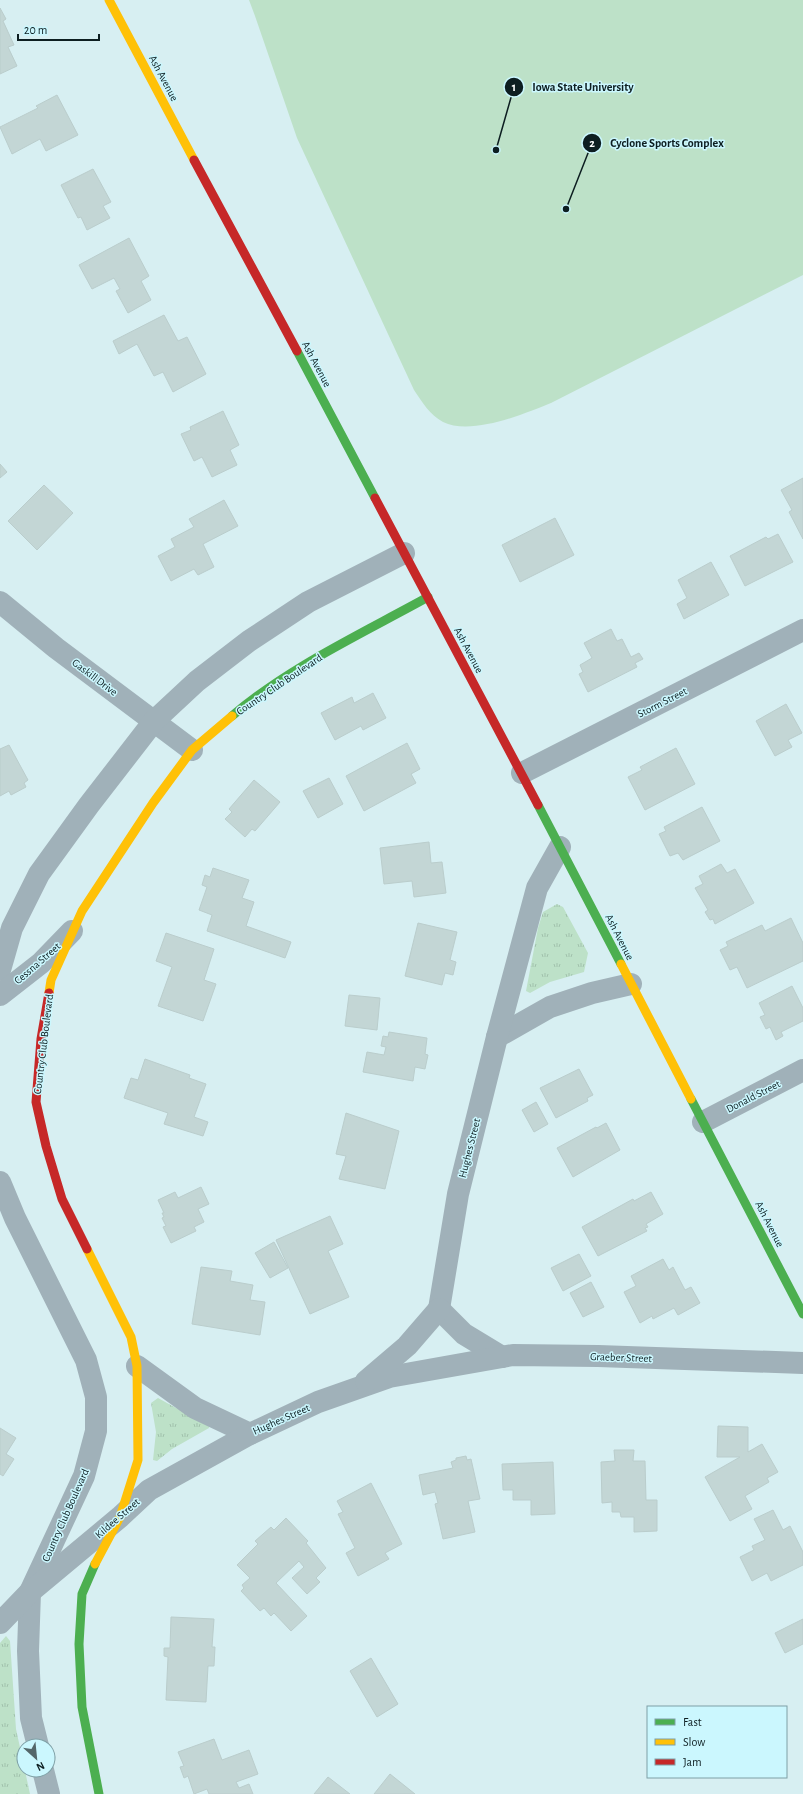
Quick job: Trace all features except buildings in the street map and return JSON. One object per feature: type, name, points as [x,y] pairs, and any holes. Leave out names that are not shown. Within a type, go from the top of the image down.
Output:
[{"type":"street","name":"Ash Avenue","points":[[109,0],[522,773],[803,1314]]},
{"type":"street","points":[[0,970],[12,928],[39,874],[89,805],[154,721],[198,681],[249,641],[308,602],[404,553]]},
{"type":"street","name":"Country Club Boulevard","points":[[99,1794],[82,1707],[79,1644],[82,1594],[99,1554],[120,1517],[138,1460],[137,1366],[131,1337],[62,1198],[46,1146],[36,1102],[41,1039],[51,980],[82,911],[120,850],[192,750],[252,700],[313,660],[428,597]]},
{"type":"street","name":"Gaskill Drive","points":[[0,602],[56,648],[192,750]]},
{"type":"street","name":"Storm Street","points":[[522,773],[803,630]]},
{"type":"street","name":"Hughes Street","points":[[439,1308],[458,1194],[497,1036],[537,888],[560,847]]},
{"type":"street","name":"Cessna Street","points":[[0,995],[41,963],[73,930]]},
{"type":"street","points":[[497,1036],[550,1007],[592,993],[631,984]]},
{"type":"street","name":"Donald Street","points":[[703,1122],[803,1070]]},
{"type":"street","name":"Country Club Boulevard","points":[[0,1182],[15,1218],[86,1360],[96,1397],[96,1431],[84,1476],[30,1592],[28,1651],[30,1703],[31,1718],[36,1738]]},
{"type":"street","points":[[358,1388],[407,1346],[439,1308],[464,1334],[502,1357]]},
{"type":"street","name":"Graeber Street","points":[[439,1368],[513,1355],[598,1356],[803,1363]]},
{"type":"street","name":"Hughes Street","points":[[137,1366],[195,1408],[250,1434],[318,1402],[389,1377],[439,1368]]},
{"type":"street","name":"Kildee Street","points":[[0,1623],[30,1592],[120,1517],[148,1490],[250,1434]]},
{"type":"street","points":[[45,1778],[49,1794]]},
{"type":"green space","points":[[249,0],[803,0],[803,275],[551,403],[527,413],[482,425],[455,426],[443,422],[430,412],[414,390],[297,138]]},
{"type":"green space","points":[[557,904],[563,907],[588,953],[584,972],[550,982],[530,993],[526,991],[538,928],[543,912]]},
{"type":"green space","points":[[158,1398],[176,1408],[210,1422],[209,1428],[172,1449],[157,1461],[153,1460],[156,1432],[151,1403]]},
{"type":"green space","points":[[6,1636],[10,1641],[18,1738],[16,1738],[16,1778],[27,1778],[30,1794],[0,1794],[0,1643]]},
{"type":"traffic: fast","points":[[297,351],[375,498]]},
{"type":"traffic: fast","points":[[232,716],[254,698],[302,666],[428,597]]},
{"type":"traffic: fast","points":[[538,805],[621,964]]},
{"type":"traffic: fast","points":[[691,1099],[803,1314]]},
{"type":"traffic: fast","points":[[95,1564],[82,1594],[79,1644],[82,1707],[99,1794]]},
{"type":"traffic: slow","points":[[109,0],[194,160]]},
{"type":"traffic: slow","points":[[49,993],[51,980],[82,911],[153,803],[192,750],[232,716]]},
{"type":"traffic: slow","points":[[621,964],[691,1099]]},
{"type":"traffic: slow","points":[[87,1249],[131,1337],[137,1366],[138,1460],[120,1517],[95,1564]]},
{"type":"traffic: jam","points":[[194,160],[297,351]]},
{"type":"traffic: jam","points":[[375,498],[538,805]]},
{"type":"traffic: jam","points":[[49,993],[41,1039],[36,1102],[46,1146],[62,1199],[87,1249]]},
{"type":"place","name":"Iowa State University","points":[[496,150]]},
{"type":"place","name":"Cyclone Sports Complex","points":[[566,209]]}]
